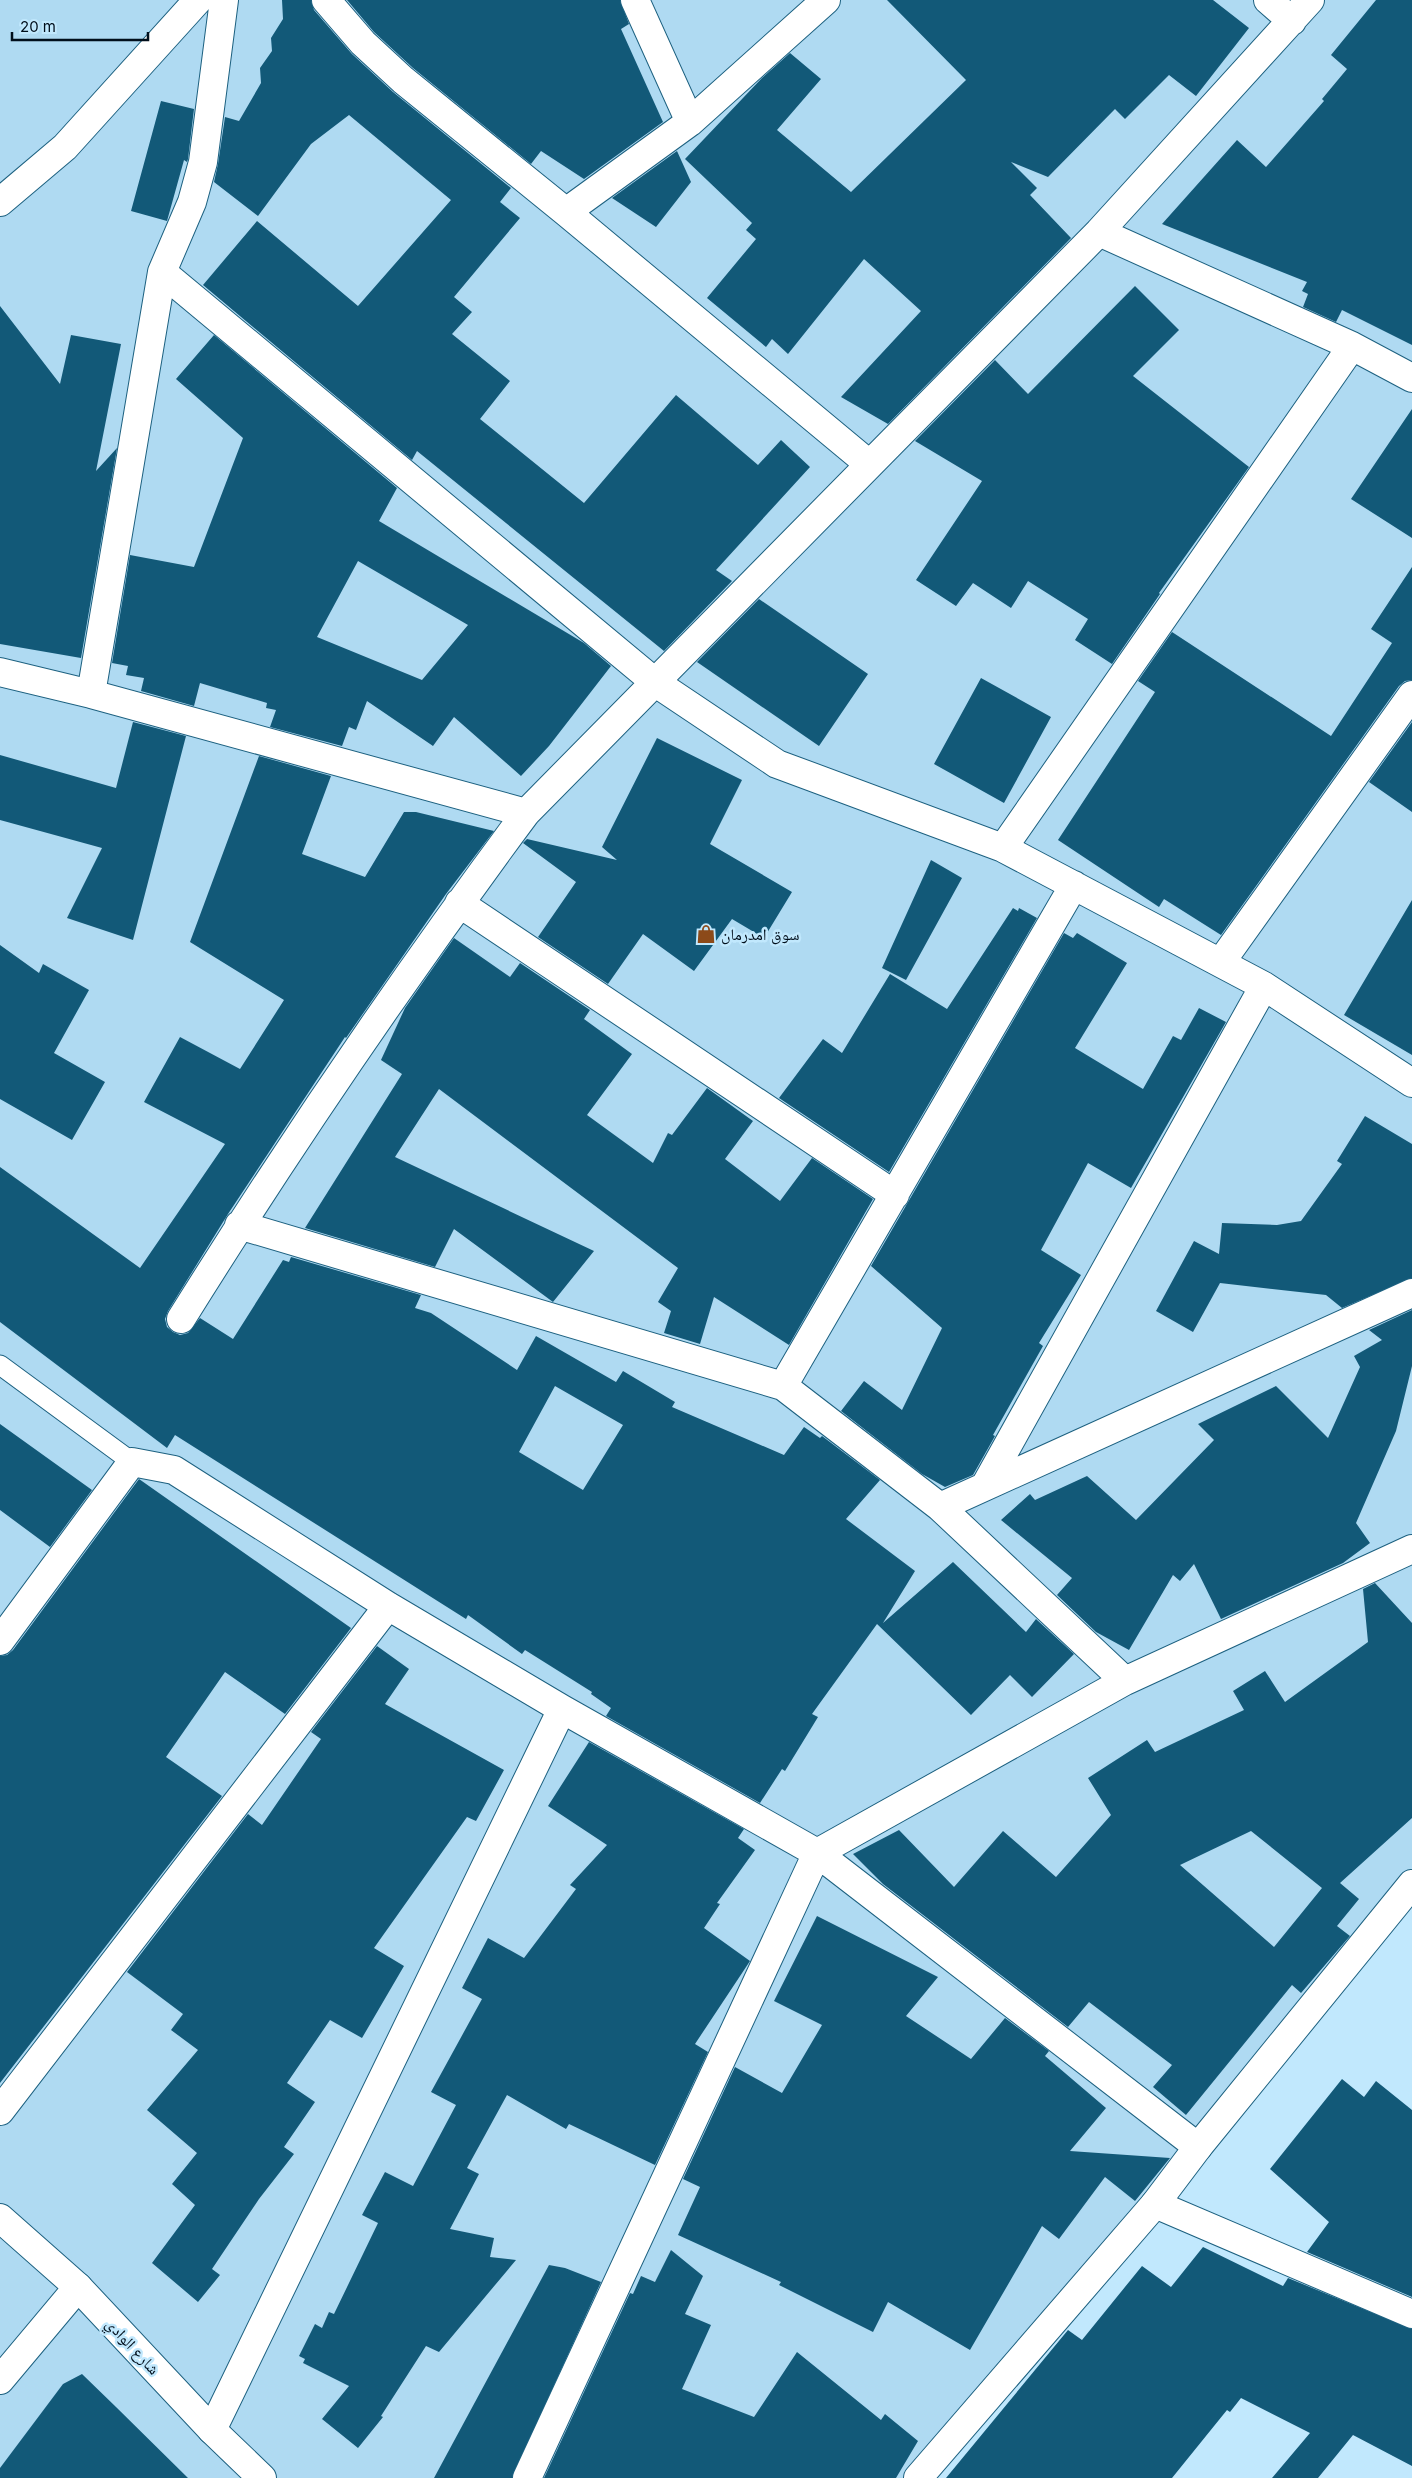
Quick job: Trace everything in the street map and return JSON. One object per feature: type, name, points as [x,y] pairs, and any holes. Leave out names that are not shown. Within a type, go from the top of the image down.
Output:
[{"type":"street","points":[[0,202],[65,147],[198,0]]},
{"type":"street","points":[[91,694],[162,272],[192,202],[203,162],[224,0]]},
{"type":"street","points":[[326,0],[363,43],[403,80],[566,212],[869,464]]},
{"type":"street","points":[[634,0],[690,122]]},
{"type":"street","points":[[566,212],[690,122],[826,0]]},
{"type":"street","points":[[1268,0],[1292,21]]},
{"type":"street","points":[[181,1319],[239,1225],[459,903],[526,813],[1099,232],[1310,0]]},
{"type":"street","points":[[1099,232],[1352,346],[1412,378]]},
{"type":"street","points":[[162,272],[656,683],[777,764],[1003,848],[1264,986],[1412,1083]]},
{"type":"street","points":[[1003,848],[1352,346]]},
{"type":"street","points":[[0,672],[91,694],[526,813]]},
{"type":"street","points":[[1221,962],[1412,695]]},
{"type":"street","points":[[783,1386],[1074,885]]},
{"type":"street","points":[[459,903],[895,1195]]},
{"type":"street","points":[[985,1486],[1264,986]]},
{"type":"street","points":[[239,1225],[783,1386],[940,1507],[1125,1682]]},
{"type":"street","points":[[940,1507],[1412,1293]]},
{"type":"street","points":[[0,1641],[132,1462],[174,1470],[388,1606],[562,1709],[817,1853],[1198,2147]]},
{"type":"street","points":[[527,2478],[817,1853],[1125,1682],[1412,1549]]},
{"type":"street","points":[[0,2111],[388,1606]]},
{"type":"street","points":[[212,2430],[562,1709]]},
{"type":"street","points":[[918,2478],[1155,2204],[1198,2147],[1412,1884]]},
{"type":"street","points":[[1155,2204],[1412,2314]]},
{"type":"street","name":"شارع الوادي","points":[[0,2218],[78,2287],[212,2430],[262,2478]]},
{"type":"street","points":[[0,2380],[78,2287]]},
{"type":"lane","points":[[0,1365],[132,1462]]},
{"type":"shaded area","name":"سوق امدرمان","points":[[0,0],[1412,0],[1412,1868],[1156,2183],[904,2478],[0,2478]]},
{"type":"building","points":[[282,0],[311,0],[314,10],[352,54],[393,92],[511,188],[500,202],[520,218],[454,297],[472,312],[452,334],[510,381],[480,419],[584,503],[676,395],[758,465],[781,440],[810,467],[716,570],[732,581],[664,651],[417,451],[412,460],[203,285],[257,221],[358,306],[451,200],[349,115],[311,144],[258,216],[214,182],[225,117],[239,121],[261,83],[260,68],[272,51],[271,38],[283,19]]},
{"type":"building","points":[[347,0],[620,0],[629,24],[621,29],[663,122],[584,179],[541,151],[531,164],[413,68],[374,32]]},
{"type":"building","points":[[887,0],[1213,0],[1249,28],[1196,96],[1169,75],[1125,119],[1115,109],[1048,177],[1011,162],[1037,188],[1030,195],[1071,238],[888,424],[841,397],[921,311],[864,259],[788,354],[772,339],[766,347],[707,298],[756,239],[746,230],[752,223],[685,159],[762,78],[790,53],[821,79],[777,130],[851,192],[966,80]]},
{"type":"building","points":[[1376,0],[1412,0],[1412,345],[1342,310],[1336,322],[1303,307],[1308,294],[1302,291],[1307,282],[1162,224],[1237,140],[1266,167],[1324,101],[1322,99],[1347,69],[1331,55]]},
{"type":"building","points":[[161,101],[194,109],[188,159],[187,162],[184,160],[167,221],[131,211]]},
{"type":"building","points":[[677,151],[691,182],[656,227],[612,198]]},
{"type":"building","points":[[1135,286],[1179,330],[1133,376],[1249,467],[1159,593],[1112,664],[1075,640],[1088,619],[1028,581],[1011,608],[973,583],[956,606],[916,580],[982,481],[915,441],[995,360],[1028,394]]},
{"type":"building","points":[[0,306],[60,384],[71,335],[121,344],[96,471],[117,448],[81,658],[0,644]]},
{"type":"building","points":[[214,335],[397,488],[379,521],[584,643],[611,666],[549,746],[521,776],[454,717],[433,746],[367,701],[356,730],[349,727],[342,746],[270,727],[276,710],[266,708],[267,703],[200,683],[194,706],[141,691],[144,678],[126,675],[128,666],[112,663],[130,555],[194,567],[243,438],[176,379]],"holes":[[[358,561],[468,625],[422,680],[317,637]]]},
{"type":"building","points":[[1412,409],[1412,538],[1351,499]]},
{"type":"building","points":[[1412,567],[1412,680],[1405,681],[1399,686],[1221,935],[1164,899],[1159,907],[1058,840],[1155,692],[1138,681],[1172,632],[1331,736],[1392,643],[1371,629]]},
{"type":"building","points":[[759,599],[868,674],[819,746],[697,662]]},
{"type":"building","points":[[981,678],[1051,717],[1004,803],[934,764]]},
{"type":"building","points":[[133,722],[186,736],[133,940],[67,918],[102,848],[0,820],[0,755],[116,788]]},
{"type":"building","points":[[1412,722],[1412,812],[1369,782]]},
{"type":"building","points":[[657,738],[742,780],[710,844],[792,892],[764,938],[732,919],[694,971],[643,934],[608,984],[538,937],[576,882],[523,843],[527,839],[617,860],[602,847]]},
{"type":"building","points":[[259,756],[331,776],[302,854],[365,877],[404,812],[416,812],[494,831],[446,894],[345,1037],[228,1214],[168,1311],[165,1319],[167,1327],[173,1332],[180,1335],[188,1333],[200,1318],[233,1339],[283,1260],[289,1262],[291,1257],[421,1295],[415,1308],[431,1313],[517,1370],[536,1336],[616,1382],[623,1371],[675,1402],[672,1407],[784,1455],[804,1427],[820,1438],[822,1436],[880,1480],[846,1519],[915,1571],[883,1623],[953,1562],[1026,1632],[1036,1619],[1074,1654],[1032,1697],[1010,1675],[971,1715],[877,1624],[812,1714],[818,1717],[785,1771],[782,1769],[760,1803],[606,1716],[611,1708],[591,1694],[592,1692],[525,1650],[522,1654],[468,1615],[466,1619],[175,1435],[167,1448],[0,1322],[0,1167],[140,1268],[225,1144],[144,1102],[180,1037],[240,1069],[284,1000],[190,942]],"holes":[[[555,1386],[623,1425],[583,1490],[519,1452]]]},
{"type":"building","points":[[931,860],[962,878],[906,980],[882,968]]},
{"type":"building","points":[[1412,900],[1412,1055],[1344,1015]]},
{"type":"building","points":[[1013,908],[1018,911],[1019,908],[1037,918],[889,1172],[779,1098],[823,1039],[842,1053],[890,974],[947,1009]]},
{"type":"building","points":[[1064,933],[1073,938],[1077,933],[1127,963],[1075,1048],[1143,1089],[1173,1036],[1181,1040],[1199,1008],[1226,1022],[1131,1188],[1088,1163],[1041,1250],[1081,1275],[1039,1343],[1043,1346],[973,1475],[945,1487],[922,1474],[841,1411],[864,1381],[902,1410],[942,1328],[871,1266]]},
{"type":"building","points":[[454,938],[510,977],[520,963],[590,1010],[584,1019],[632,1054],[587,1115],[653,1163],[668,1133],[672,1135],[707,1088],[753,1121],[725,1159],[780,1201],[812,1158],[873,1199],[789,1345],[714,1297],[700,1344],[664,1333],[671,1311],[658,1302],[678,1268],[439,1089],[395,1157],[594,1251],[553,1302],[454,1229],[435,1267],[305,1228],[402,1074],[381,1060],[405,1008]]},
{"type":"building","points":[[0,945],[39,973],[43,964],[89,990],[54,1053],[105,1082],[72,1140],[0,1099]]},
{"type":"building","points":[[1365,1116],[1412,1144],[1412,1278],[1342,1308],[1326,1295],[1220,1283],[1193,1332],[1156,1311],[1194,1241],[1219,1254],[1222,1223],[1277,1225],[1301,1221],[1342,1164],[1337,1161]]},
{"type":"building","points":[[1412,1310],[1412,1366],[1396,1431],[1356,1523],[1370,1543],[1343,1563],[1221,1619],[1194,1564],[1180,1581],[1173,1575],[1129,1650],[1096,1632],[1057,1595],[1072,1578],[1001,1520],[1030,1494],[1035,1500],[1087,1476],[1136,1520],[1214,1440],[1198,1424],[1276,1386],[1328,1438],[1360,1367],[1354,1356],[1382,1340],[1369,1330]]},
{"type":"building","points":[[0,1424],[92,1490],[50,1547],[0,1510]]},
{"type":"building","points":[[139,1479],[351,1628],[285,1714],[225,1672],[166,1757],[222,1796],[0,2083],[0,1656],[7,1655],[13,1650]]},
{"type":"building","points":[[1375,1583],[1412,1623],[1412,1818],[1340,1883],[1359,1899],[1337,1926],[1350,1936],[1301,1993],[1292,1985],[1186,2115],[1153,2087],[1172,2065],[1089,2002],[1068,2027],[883,1884],[853,1854],[899,1830],[954,1887],[1003,1831],[1056,1877],[1111,1815],[1088,1778],[1147,1740],[1155,1752],[1244,1710],[1233,1691],[1265,1671],[1285,1702],[1368,1642],[1363,1589]],"holes":[[[1251,1831],[1322,1888],[1274,1947],[1180,1865]]]},
{"type":"building","points":[[377,1646],[409,1669],[385,1704],[504,1770],[476,1821],[467,1817],[374,1948],[404,1966],[362,2038],[330,2020],[287,2083],[315,2102],[284,2147],[294,2154],[259,2199],[212,2269],[220,2275],[198,2302],[152,2263],[195,2205],[172,2184],[197,2153],[147,2110],[198,2050],[171,2030],[183,2014],[127,1972],[248,1814],[262,1825],[321,1739],[311,1732]]},
{"type":"building","points":[[589,1742],[744,1829],[738,1838],[755,1850],[717,1903],[720,1904],[704,1928],[750,1961],[695,2044],[708,2052],[655,2165],[569,2124],[566,2129],[507,2095],[467,2168],[479,2174],[450,2229],[494,2238],[490,2257],[516,2260],[439,2352],[426,2346],[381,2416],[383,2417],[358,2448],[322,2419],[349,2386],[303,2363],[305,2359],[299,2356],[315,2324],[322,2328],[329,2312],[334,2314],[378,2223],[362,2215],[385,2172],[413,2186],[456,2105],[431,2092],[482,1999],[462,1988],[488,1938],[524,1958],[576,1889],[570,1885],[607,1845],[548,1806]]},
{"type":"building","points":[[817,1916],[938,1977],[906,2016],[971,2059],[1005,2018],[1049,2051],[1045,2056],[1106,2108],[1070,2151],[1170,2158],[1135,2201],[1105,2177],[1059,2239],[1042,2226],[970,2350],[888,2302],[873,2332],[779,2285],[781,2282],[678,2235],[700,2187],[683,2179],[735,2067],[782,2093],[822,2025],[774,2001]]},
{"type":"building","points":[[1342,2079],[1364,2097],[1376,2081],[1412,2110],[1412,2297],[1307,2252],[1329,2222],[1270,2169]]},
{"type":"building","points":[[1203,2247],[1283,2286],[1288,2278],[1412,2329],[1412,2466],[1353,2435],[1318,2478],[1272,2478],[1310,2433],[1241,2398],[1230,2412],[1227,2410],[1172,2478],[946,2478],[1068,2330],[1082,2340],[1142,2266],[1171,2287]]},
{"type":"building","points":[[671,2250],[703,2276],[685,2314],[711,2325],[682,2389],[754,2417],[797,2352],[881,2420],[885,2414],[918,2441],[896,2478],[544,2478],[630,2293],[633,2294],[641,2276],[655,2282]]},
{"type":"building","points":[[549,2265],[565,2268],[601,2282],[512,2478],[434,2478]]},
{"type":"building","points":[[82,2374],[188,2478],[0,2478],[0,2468],[63,2384]]},
{"type":"place","name":"سوق امدرمان","points":[[706,934]]}]
